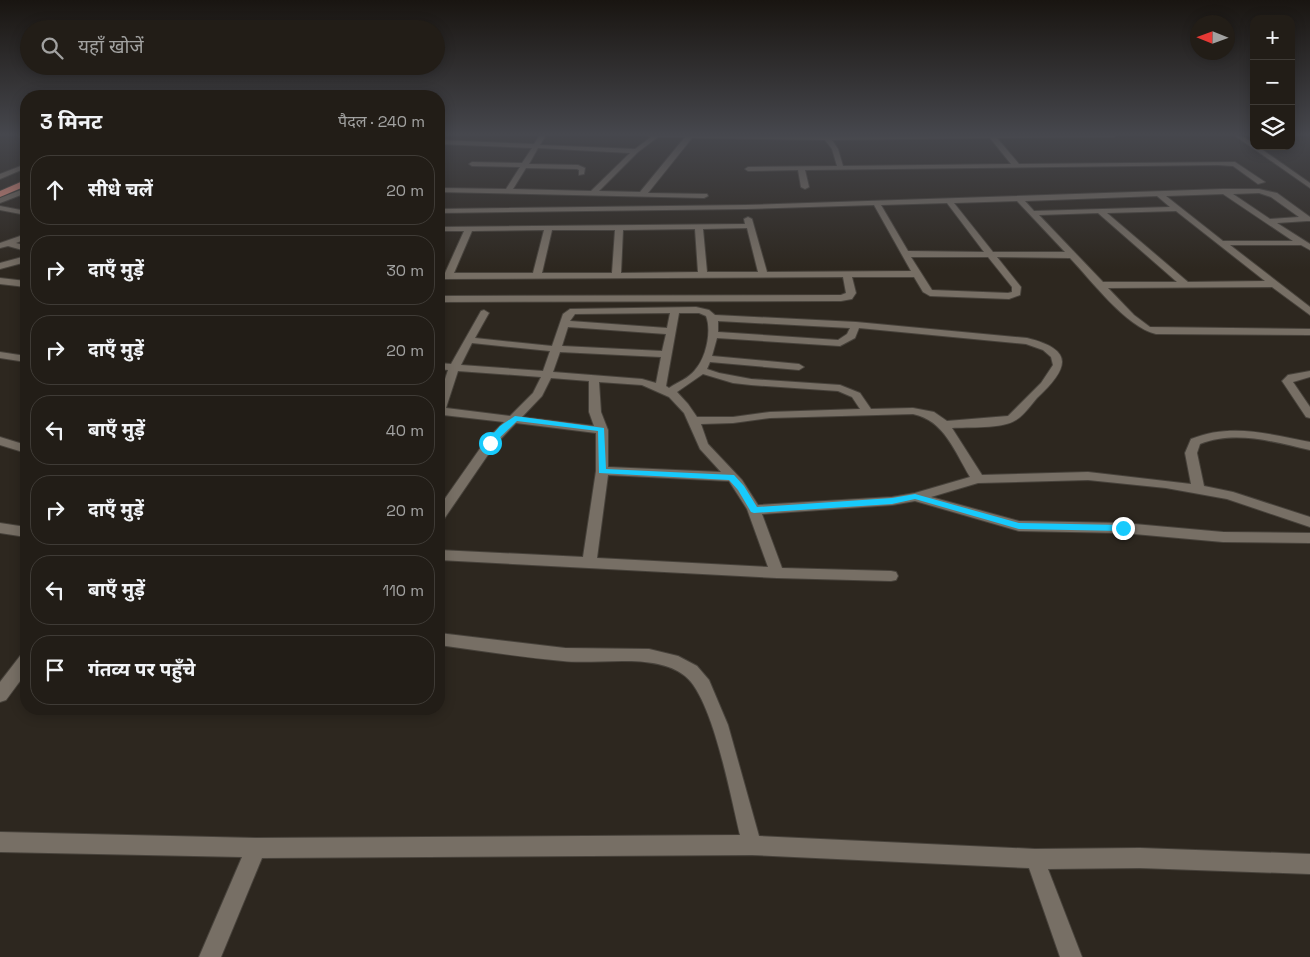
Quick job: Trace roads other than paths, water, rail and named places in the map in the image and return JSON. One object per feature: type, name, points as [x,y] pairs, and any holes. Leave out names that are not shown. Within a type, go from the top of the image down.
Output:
[{"type":"highway","points":[[0,186],[16,180]]},
{"type":"highway","points":[[0,194],[20,186]]},
{"type":"street","points":[[509,190],[515,180]]},
{"type":"street","points":[[593,193],[607,180]]},
{"type":"street","points":[[643,194],[655,180]]},
{"type":"street","points":[[802,180],[804,187]]},
{"type":"street","points":[[445,190],[704,196]]},
{"type":"street","points":[[1223,191],[1307,246]]},
{"type":"street","points":[[445,211],[746,208],[1223,191],[1266,192],[1307,219],[1269,221]]},
{"type":"street","points":[[0,200],[20,192]]},
{"type":"street","points":[[1157,193],[1310,312]]},
{"type":"street","points":[[1019,199],[1139,324],[1156,331],[1310,332]]},
{"type":"street","points":[[877,204],[926,290],[938,295],[1009,296],[1017,293],[1016,287],[949,201]]},
{"type":"street","points":[[0,208],[20,212]]},
{"type":"street","points":[[746,208],[762,274]]},
{"type":"street","points":[[1033,213],[1177,209]]},
{"type":"street","points":[[1100,211],[1185,284]]},
{"type":"street","points":[[445,229],[750,226]]},
{"type":"street","points":[[616,274],[619,227]]},
{"type":"street","points":[[698,227],[703,275]]},
{"type":"street","points":[[445,272],[469,228]]},
{"type":"street","points":[[536,274],[549,228]]},
{"type":"street","points":[[0,246],[20,238]]},
{"type":"street","points":[[9,243],[20,247]]},
{"type":"street","points":[[1220,243],[1307,246]]},
{"type":"street","points":[[906,254],[1072,255]]},
{"type":"street","points":[[0,266],[20,261]]},
{"type":"street","points":[[445,276],[536,274],[917,274]]},
{"type":"street","points":[[445,299],[842,298],[848,297],[852,293],[847,274]]},
{"type":"street","points":[[0,281],[20,283]]},
{"type":"street","points":[[1101,285],[1272,284]]},
{"type":"street","points":[[445,507],[490,443],[538,394],[547,375],[568,314],[573,310],[704,311],[713,318],[856,325],[1026,340],[1042,344],[1057,354],[1059,362],[1055,372],[1012,418],[1003,421],[944,425]]},
{"type":"street","points":[[666,389],[667,354],[675,310]]},
{"type":"street","points":[[445,394],[454,368],[484,313]]},
{"type":"street","points":[[666,389],[701,370],[708,359],[713,334],[713,318]]},
{"type":"street","points":[[565,324],[671,331]]},
{"type":"street","points":[[713,334],[840,343],[851,336],[856,325]]},
{"type":"street","points":[[468,340],[556,349],[667,354]]},
{"type":"street","points":[[0,355],[20,358]]},
{"type":"street","points":[[708,359],[799,367]]},
{"type":"street","points":[[445,367],[594,378],[666,389],[679,399],[694,421],[701,442],[741,488],[754,510],[777,573]]},
{"type":"street","points":[[701,370],[725,378],[840,388],[856,395],[868,412]]},
{"type":"street","points":[[1310,374],[1292,376],[1286,381],[1310,415]]},
{"type":"street","points":[[589,563],[602,471],[602,430],[594,412],[594,378]]},
{"type":"street","points":[[694,421],[770,415],[868,412],[914,411],[930,414],[944,425],[978,479]]},
{"type":"street","points":[[445,413],[602,430]]},
{"type":"street","points":[[1198,490],[1191,453],[1195,442],[1206,436],[1245,435],[1310,446]]},
{"type":"street","points":[[0,441],[20,447]]},
{"type":"street","points":[[602,471],[731,477]]},
{"type":"street","points":[[754,510],[892,501],[978,479],[1088,476],[1228,495],[1310,522]]},
{"type":"street","points":[[915,496],[1019,526],[1123,528],[1223,538],[1310,538]]},
{"type":"street","points":[[0,528],[20,531]]},
{"type":"street","points":[[445,555],[777,573],[891,576]]},
{"type":"street","points":[[445,639],[566,655],[649,656],[672,661],[691,671],[703,684],[720,725],[752,845]]},
{"type":"street","points":[[0,695],[20,669]]},
{"type":"street","points":[[0,842],[256,848],[752,845],[1035,858],[1140,858],[1310,864]]},
{"type":"street","points":[[210,957],[256,848]]},
{"type":"street","points":[[1035,858],[1072,957]]}]
